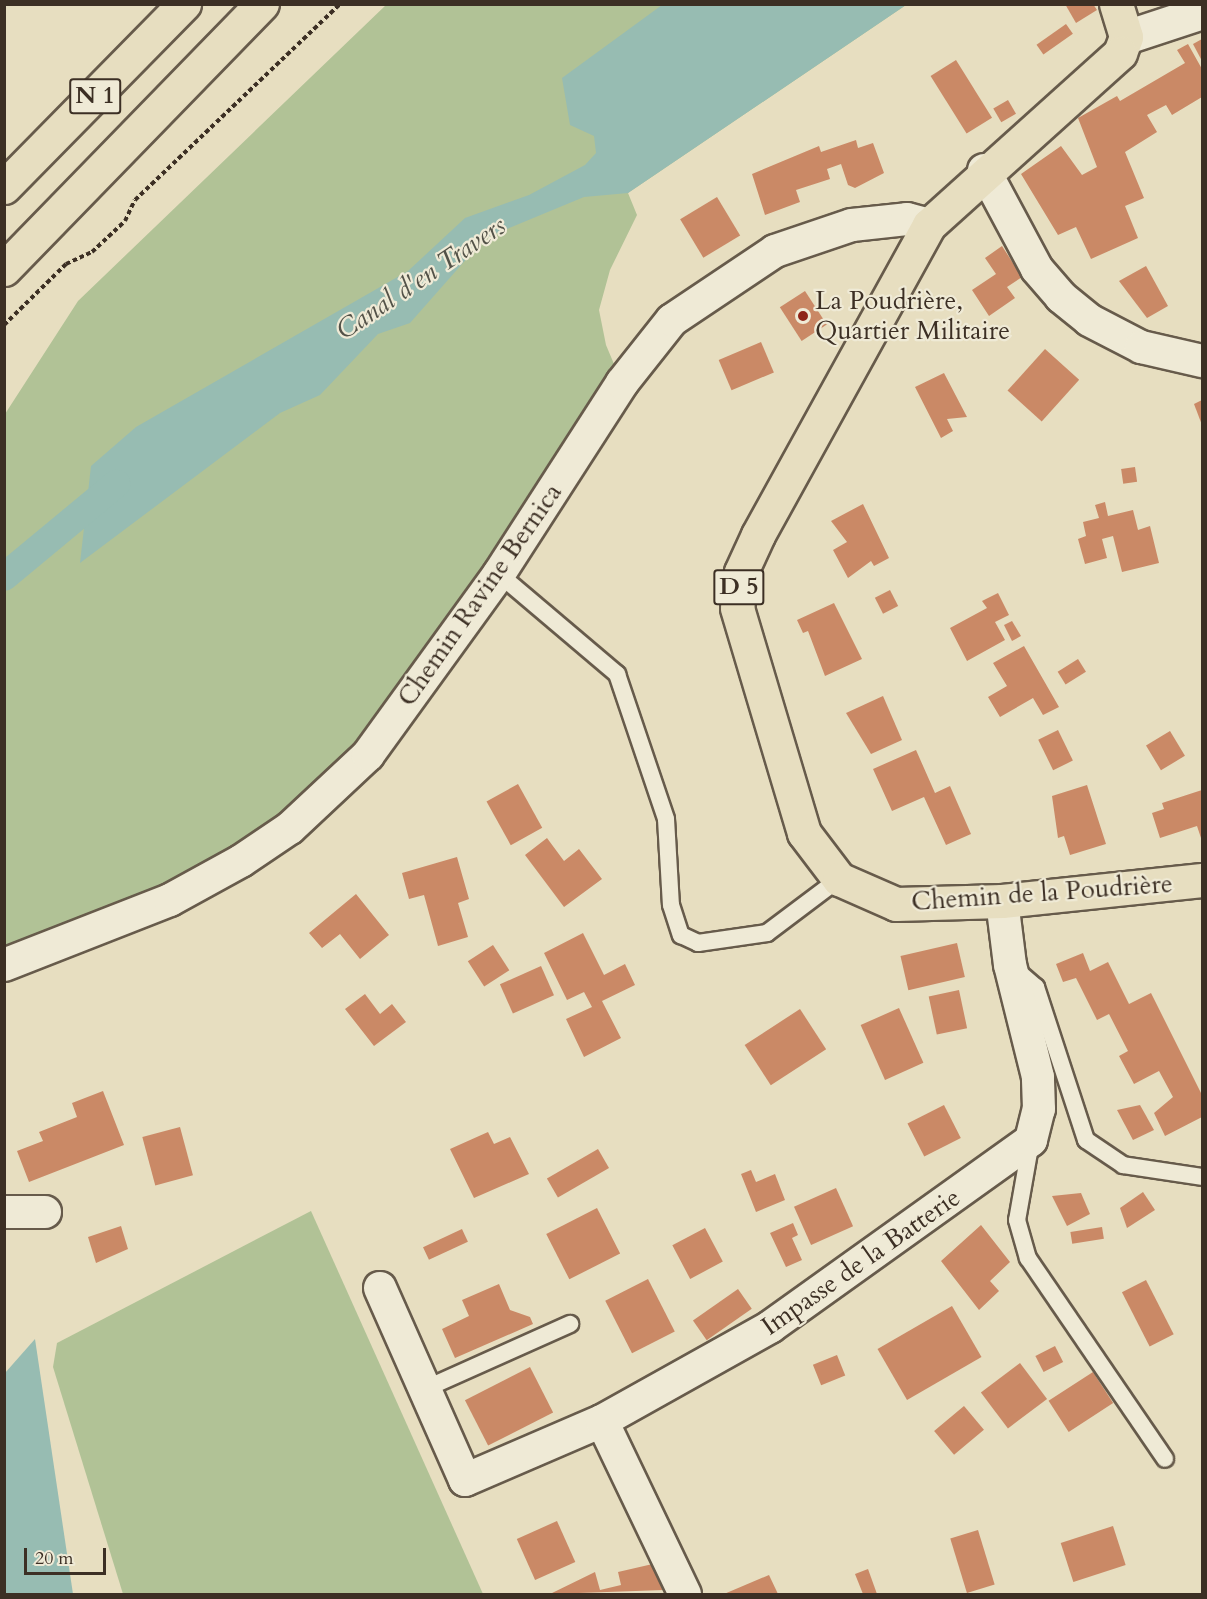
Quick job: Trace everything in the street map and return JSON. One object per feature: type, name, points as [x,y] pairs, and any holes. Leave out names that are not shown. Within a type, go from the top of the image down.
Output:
[{"type":"main road","name":"N 1","points":[[4,187],[184,4]]},
{"type":"main road","name":"N 1","points":[[4,269],[262,4]]},
{"type":"main road","points":[[143,124],[279,4]]},
{"type":"main road","points":[[1116,4],[1126,37]]},
{"type":"main road","name":"Chemin de la Poudrière","points":[[1126,37],[1120,52],[1102,72],[984,170],[929,225],[741,572],[737,608],[742,636],[804,833],[839,879],[896,904],[1002,901],[1203,880]]},
{"type":"street","points":[[1126,37],[1203,12]]},
{"type":"street","points":[[984,170],[1037,269],[1061,297],[1089,320],[1133,344],[1203,361]]},
{"type":"street","name":"Chemin Ravine Bernica","points":[[4,965],[170,900],[290,828],[368,755],[500,574],[622,383],[672,320],[775,251],[852,225],[908,219],[929,225]]},
{"type":"street","points":[[1002,901],[1010,965],[1038,1077],[1039,1109],[1031,1140]]},
{"type":"street","name":"Impasse de la Batterie","points":[[427,1388],[465,1480],[602,1421],[770,1327],[1031,1140]]},
{"type":"street","points":[[4,1212],[45,1212]]},
{"type":"street","points":[[380,1288],[427,1388]]},
{"type":"street","points":[[602,1421],[685,1594]]},
{"type":"lane","points":[[500,574],[617,674],[666,819],[671,905],[681,935],[698,943],[767,933],[839,879]]},
{"type":"lane","points":[[1010,965],[1036,987],[1086,1140],[1123,1165],[1203,1178]]},
{"type":"lane","points":[[1031,1140],[1017,1220],[1028,1258],[1165,1459]]},
{"type":"lane","points":[[427,1388],[570,1324]]},
{"type":"path","points":[[4,325],[66,264],[92,252],[125,221],[135,200],[340,4]]},
{"type":"green space","points":[[386,5],[906,5],[628,193],[637,215],[610,270],[599,310],[606,345],[622,383],[499,574],[290,828],[5,965],[5,414],[78,301]]},
{"type":"green space","points":[[311,1211],[483,1594],[123,1594],[53,1367],[57,1343]]},
{"type":"water","points":[[662,5],[906,5],[628,193],[584,197],[485,238],[410,323],[378,334],[320,395],[280,413],[80,563],[91,466],[136,427],[408,271],[465,218],[529,195],[585,165],[596,153],[594,136],[570,125],[562,78]]},
{"type":"water","points":[[35,1339],[73,1594],[5,1594],[5,1373]]},
{"type":"building","points":[[1065,4],[1093,4],[1097,10],[1076,23]]},
{"type":"building","points":[[1066,24],[1073,34],[1043,54],[1037,45]]},
{"type":"building","points":[[1202,39],[1202,61],[1193,44]]},
{"type":"building","points":[[1188,44],[1202,69],[1202,97],[1172,115],[1166,105],[1147,115],[1157,132],[1125,152],[1144,198],[1125,206],[1138,238],[1091,259],[1076,227],[1058,235],[1021,174],[1061,146],[1082,175],[1097,167],[1078,118],[1117,96],[1120,101],[1185,63],[1177,50]]},
{"type":"building","points":[[956,60],[992,118],[967,134],[931,76]]},
{"type":"building","points":[[1008,100],[1016,114],[1001,122],[993,108]]},
{"type":"building","points":[[856,140],[858,148],[873,143],[884,173],[855,188],[848,185],[841,164],[827,169],[830,179],[796,190],[800,202],[765,215],[752,174],[819,146],[821,152]]},
{"type":"building","points":[[717,197],[740,236],[703,258],[680,219]]},
{"type":"building","points":[[1002,246],[1022,277],[1007,287],[1015,298],[989,316],[972,290],[996,274],[985,258]]},
{"type":"building","points":[[1146,266],[1168,306],[1147,318],[1119,281]]},
{"type":"building","name":"La Poudrière, Quartier Militaire","points":[[805,291],[827,325],[802,341],[780,307]]},
{"type":"building","points":[[761,342],[774,372],[732,390],[719,360]]},
{"type":"building","points":[[1045,349],[1079,380],[1042,421],[1008,391]]},
{"type":"building","points":[[944,373],[967,417],[947,419],[953,431],[941,438],[915,387]]},
{"type":"building","points":[[1202,400],[1202,425],[1194,404]]},
{"type":"building","points":[[1135,467],[1137,482],[1123,484],[1121,469]]},
{"type":"building","points":[[1105,502],[1108,516],[1133,510],[1138,530],[1150,526],[1159,563],[1122,572],[1113,536],[1102,539],[1107,558],[1085,564],[1078,539],[1086,536],[1083,522],[1099,518],[1095,505]]},
{"type":"building","points":[[863,504],[889,558],[874,566],[871,561],[848,578],[833,550],[847,542],[831,521]]},
{"type":"building","points":[[890,590],[898,606],[883,614],[875,598]]},
{"type":"building","points":[[998,593],[1009,615],[995,622],[1005,640],[967,661],[950,628],[987,608],[982,601]]},
{"type":"building","points":[[834,603],[862,659],[825,676],[808,631],[803,633],[797,620]]},
{"type":"building","points":[[1012,621],[1021,636],[1012,641],[1004,625]]},
{"type":"building","points":[[1024,646],[1059,707],[1043,715],[1033,698],[1000,717],[988,697],[1007,686],[993,663]]},
{"type":"building","points":[[1078,659],[1086,672],[1066,684],[1058,672]]},
{"type":"building","points":[[883,696],[902,740],[871,754],[846,713]]},
{"type":"building","points":[[1058,730],[1073,761],[1053,770],[1038,740]]},
{"type":"building","points":[[1170,731],[1185,756],[1161,770],[1146,745]]},
{"type":"building","points":[[916,750],[935,793],[950,786],[971,834],[946,845],[924,797],[892,811],[873,769]]},
{"type":"building","points":[[518,784],[542,828],[511,845],[487,801]]},
{"type":"building","points":[[1087,785],[1106,844],[1070,855],[1064,836],[1058,838],[1052,796]]},
{"type":"building","points":[[1202,790],[1202,841],[1197,826],[1160,838],[1152,813],[1164,809],[1162,803]]},
{"type":"building","points":[[547,838],[564,861],[579,849],[602,879],[564,907],[525,855]]},
{"type":"building","points":[[457,857],[469,899],[458,903],[468,937],[438,946],[424,895],[409,899],[402,873]]},
{"type":"building","points":[[356,894],[389,935],[360,959],[340,934],[322,948],[309,933]]},
{"type":"building","points":[[583,933],[604,975],[625,964],[635,985],[602,1001],[621,1038],[584,1057],[566,1019],[592,1007],[584,992],[567,1000],[544,953]]},
{"type":"building","points":[[957,943],[965,977],[908,990],[900,956]]},
{"type":"building","points":[[493,945],[509,970],[484,986],[468,961]]},
{"type":"building","points":[[1083,953],[1090,971],[1108,962],[1129,1004],[1151,993],[1202,1095],[1202,1117],[1165,1136],[1154,1113],[1173,1097],[1159,1071],[1134,1084],[1119,1056],[1128,1051],[1109,1014],[1097,1020],[1076,978],[1063,982],[1056,964]]},
{"type":"building","points":[[541,966],[554,995],[513,1014],[500,984]]},
{"type":"building","points":[[959,990],[967,1028],[937,1035],[929,996]]},
{"type":"building","points":[[365,994],[380,1014],[392,1004],[406,1022],[374,1046],[345,1009]]},
{"type":"building","points":[[899,1008],[923,1063],[885,1080],[861,1025]]},
{"type":"building","points":[[800,1009],[826,1049],[771,1085],[745,1045]]},
{"type":"building","points":[[103,1091],[124,1145],[29,1182],[17,1151],[43,1141],[39,1132],[77,1117],[72,1103]]},
{"type":"building","points":[[944,1105],[961,1138],[924,1157],[907,1124]]},
{"type":"building","points":[[1140,1105],[1154,1130],[1133,1140],[1117,1110]]},
{"type":"building","points":[[180,1127],[193,1175],[155,1185],[142,1137]]},
{"type":"building","points":[[488,1132],[494,1144],[510,1137],[529,1174],[474,1198],[450,1149]]},
{"type":"building","points":[[598,1149],[609,1168],[558,1198],[547,1178]]},
{"type":"building","points":[[751,1170],[756,1182],[775,1174],[785,1200],[756,1212],[741,1174]]},
{"type":"building","points":[[836,1188],[853,1226],[811,1245],[794,1207]]},
{"type":"building","points":[[1143,1192],[1155,1210],[1127,1228],[1120,1208]]},
{"type":"building","points":[[1081,1193],[1090,1214],[1067,1226],[1052,1196]]},
{"type":"building","points":[[597,1208],[620,1253],[569,1279],[546,1234]]},
{"type":"building","points":[[793,1223],[798,1235],[792,1238],[802,1260],[786,1267],[770,1233]]},
{"type":"building","points":[[981,1225],[1010,1262],[990,1281],[999,1291],[979,1310],[941,1261]]},
{"type":"building","points":[[121,1226],[128,1249],[96,1263],[88,1237]]},
{"type":"building","points":[[1102,1227],[1104,1239],[1072,1244],[1070,1232]]},
{"type":"building","points":[[705,1228],[723,1262],[690,1279],[672,1245]]},
{"type":"building","points":[[462,1229],[468,1242],[429,1260],[423,1247]]},
{"type":"building","points":[[648,1279],[675,1332],[632,1353],[605,1301]]},
{"type":"building","points":[[1146,1280],[1174,1334],[1150,1347],[1122,1292]]},
{"type":"building","points":[[499,1284],[510,1310],[530,1317],[533,1324],[455,1358],[442,1329],[469,1316],[462,1300]]},
{"type":"building","points":[[738,1289],[752,1309],[707,1340],[693,1321]]},
{"type":"building","points":[[952,1306],[981,1357],[907,1400],[878,1349]]},
{"type":"building","points":[[1055,1346],[1063,1362],[1044,1372],[1035,1356]]},
{"type":"building","points":[[837,1355],[845,1375],[821,1385],[813,1365]]},
{"type":"building","points":[[1020,1363],[1047,1399],[1008,1428],[981,1392]]},
{"type":"building","points":[[530,1367],[553,1412],[488,1446],[465,1400]]},
{"type":"building","points":[[1093,1372],[1113,1403],[1069,1432],[1049,1401]]},
{"type":"building","points":[[964,1406],[984,1430],[954,1455],[934,1431]]},
{"type":"building","points":[[557,1521],[575,1562],[535,1580],[517,1539]]},
{"type":"building","points":[[1113,1526],[1126,1565],[1073,1582],[1061,1543]]},
{"type":"building","points":[[978,1530],[995,1585],[967,1593],[950,1538]]},
{"type":"building","points":[[657,1563],[664,1590],[550,1594],[595,1572],[600,1590],[621,1585],[618,1572]]},
{"type":"building","points":[[868,1569],[877,1594],[863,1594],[855,1574]]},
{"type":"building","points":[[769,1575],[778,1594],[724,1594]]},
{"type":"waterway","name":"Canal d'en Travers","points":[[4,577],[116,484]]},
{"type":"place","name":"La Poudrière, Quartier Militaire","points":[[803,316]]}]
